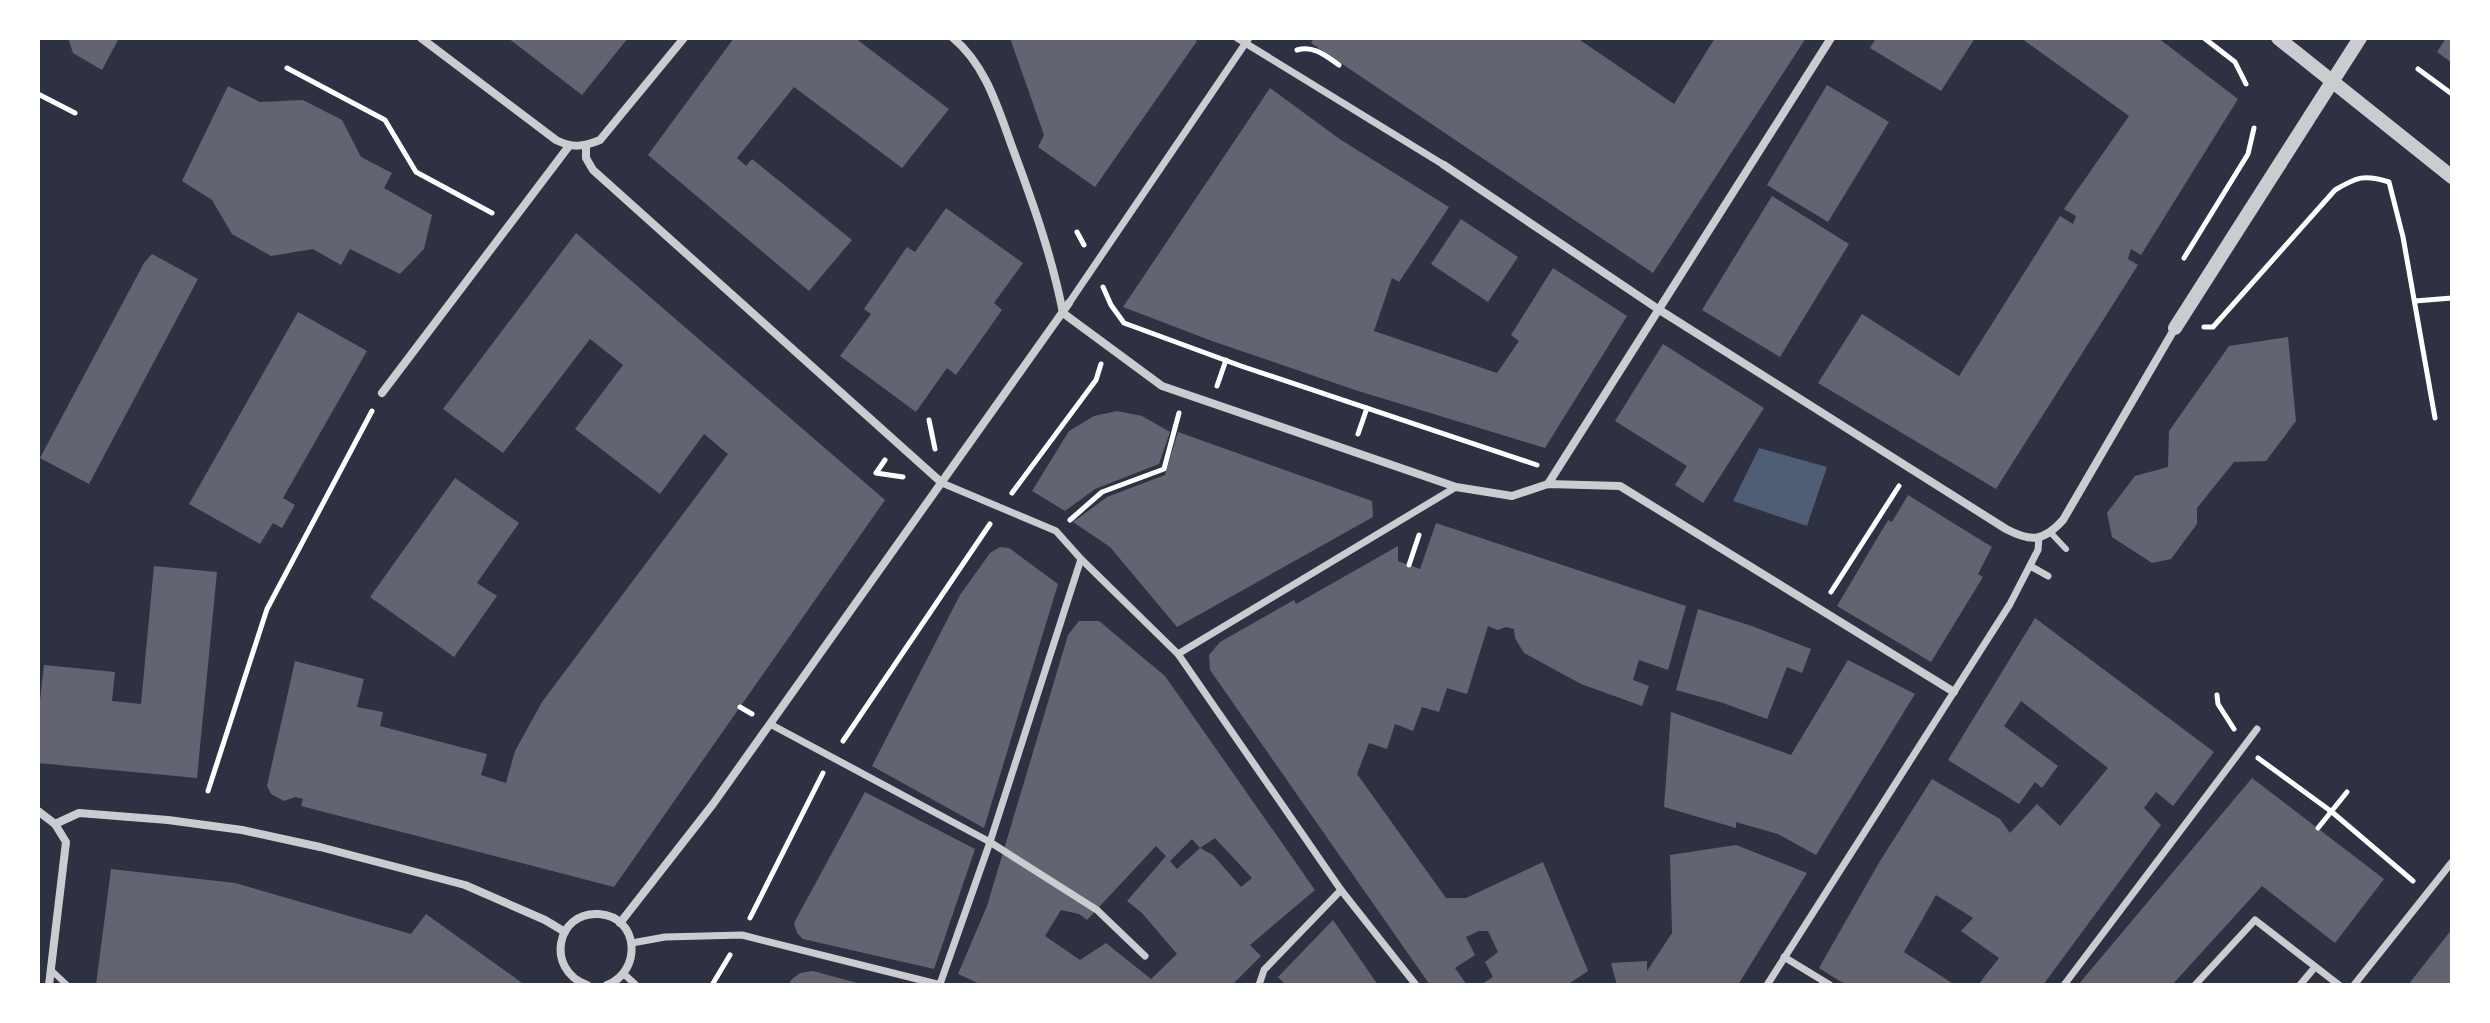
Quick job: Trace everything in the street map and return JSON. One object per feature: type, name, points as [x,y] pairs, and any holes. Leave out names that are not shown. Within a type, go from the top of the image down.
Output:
[{"type":"street","points":[[421,38],[556,140],[569,146],[586,146],[600,140],[684,38]]},
{"type":"street","points":[[953,38],[978,66],[991,89],[1046,242],[1063,313],[1162,386],[1456,487],[1512,496],[1548,484],[1620,486],[1954,692]]},
{"type":"street","points":[[1237,38],[1247,41],[1444,165],[1658,309],[2025,539],[2051,533],[2063,520],[2175,328],[2360,38]]},
{"type":"street","points":[[1548,484],[1831,38]]},
{"type":"street","points":[[2278,38],[2452,177]]},
{"type":"street","points":[[620,923],[770,724],[1063,313],[1247,41]]},
{"type":"street","points":[[382,393],[569,146]]},
{"type":"street","points":[[586,146],[586,158],[593,170],[942,483],[1056,531],[1178,654],[1341,890],[1416,985]]},
{"type":"street","points":[[1178,654],[1456,487]]},
{"type":"street","points":[[1767,985],[2010,604],[2038,550],[2039,537]]},
{"type":"street","points":[[632,943],[665,937],[742,935],[940,985],[990,842],[1081,559]]},
{"type":"street","points":[[2030,566],[2048,576]]},
{"type":"street","points":[[770,724],[990,842],[1097,910],[1145,956]]},
{"type":"street","points":[[2064,985],[2257,729]]},
{"type":"street","points":[[38,811],[55,824],[66,842],[49,985]]},
{"type":"street","points":[[55,824],[79,813],[168,820],[258,834],[465,885],[565,932]]},
{"type":"street","points":[[2354,985],[2452,862]]},
{"type":"street","points":[[1259,985],[1264,970],[1341,890]]},
{"type":"street","points":[[580,984],[564,967],[560,943],[571,924],[590,914],[601,914],[620,923],[632,943],[630,965],[624,974],[607,985]]},
{"type":"street","points":[[2195,985],[2255,920],[2339,985]]},
{"type":"street","points":[[1784,957],[1830,985]]},
{"type":"street","points":[[2300,985],[2315,967]]},
{"type":"street","points":[[624,974],[636,985]]},
{"type":"lane","points":[[2051,533],[2066,549]]},
{"type":"lane","points":[[51,970],[67,985]]},
{"type":"path","points":[[2204,38],[2235,62],[2246,84]]},
{"type":"path","points":[[1319,51],[1339,65]]},
{"type":"path","points":[[287,68],[385,120],[416,172],[510,224]]},
{"type":"path","points":[[2418,69],[2452,94]]},
{"type":"path","points":[[38,94],[75,113]]},
{"type":"path","points":[[2184,258],[2248,154],[2254,128]]},
{"type":"path","points":[[2175,328],[2213,327],[2335,190],[2354,179],[2369,176],[2389,182],[2403,237],[2435,418]]},
{"type":"path","points":[[1077,232],[1111,305],[1124,323],[1241,366],[1543,467]]},
{"type":"path","points":[[2415,301],[2452,298]]},
{"type":"path","points":[[712,985],[742,935],[831,757],[1001,508],[1096,380],[1108,346],[1129,325]]},
{"type":"path","points":[[208,791],[267,609],[382,393]]},
{"type":"path","points":[[1056,531],[1102,492],[1164,469],[1184,395]]},
{"type":"path","points":[[1831,592],[1900,485]]},
{"type":"path","points":[[2217,695],[2218,704]]},
{"type":"path","points":[[2265,763],[2332,812],[2427,893]]},
{"type":"path","points":[[2318,828],[2347,792]]},
{"type":"water","points":[[1759,448],[1827,467],[1807,526],[1733,501]]},
{"type":"building","points":[[68,38],[119,38],[102,70],[73,53]]},
{"type":"building","points":[[508,38],[628,38],[582,95]]},
{"type":"building","points":[[734,38],[855,38],[949,109],[902,168],[794,87],[737,158],[746,166],[752,159],[852,240],[809,291],[648,155]]},
{"type":"building","points":[[1010,38],[1193,38],[1197,41],[1095,187],[1038,147],[1044,135]]},
{"type":"building","points":[[1314,38],[1577,38],[1674,104],[1715,38],[1806,38],[1653,273],[1311,43]]},
{"type":"building","points":[[1876,38],[1975,38],[1941,91],[1870,48]]},
{"type":"building","points":[[2021,38],[2158,38],[2238,99],[2141,255],[2131,249],[2128,259],[2138,265],[1996,489],[1818,383],[1862,314],[1959,376],[2060,216],[2073,224],[2076,216],[2064,209],[2129,116]]},
{"type":"building","points":[[2446,38],[2452,38],[2452,63],[2437,52]]},
{"type":"building","points":[[1827,85],[1889,122],[1828,222],[1767,185]]},
{"type":"building","points":[[228,86],[260,102],[303,100],[342,120],[361,157],[392,173],[384,188],[432,215],[424,249],[400,274],[350,249],[341,265],[313,249],[271,256],[232,234],[212,200],[182,181]]},
{"type":"building","points":[[1270,88],[1341,140],[1449,207],[1399,282],[1392,278],[1374,331],[1497,373],[1519,341],[1511,335],[1553,268],[1627,316],[1545,448],[1355,390],[1123,307]]},
{"type":"building","points":[[1772,196],[1849,244],[1780,357],[1702,310]]},
{"type":"building","points":[[946,208],[1023,263],[994,303],[1002,310],[956,375],[947,368],[916,412],[840,356],[871,314],[864,309],[907,247],[915,252]]},
{"type":"building","points":[[1461,219],[1518,257],[1488,302],[1431,264]]},
{"type":"building","points":[[576,233],[885,500],[614,887],[301,806],[303,799],[295,797],[284,801],[271,794],[267,786],[295,661],[364,679],[357,707],[383,712],[380,726],[487,754],[481,775],[506,783],[515,751],[542,702],[728,454],[704,434],[660,494],[575,429],[623,365],[590,339],[503,453],[443,409]]},
{"type":"building","points":[[152,254],[198,279],[89,484],[40,458],[144,263]]},
{"type":"building","points":[[298,312],[367,351],[283,498],[295,505],[282,528],[273,523],[260,544],[189,504]]},
{"type":"building","points":[[2288,337],[2296,421],[2266,461],[2234,462],[2197,508],[2197,524],[2171,559],[2152,563],[2112,537],[2107,513],[2135,476],[2168,467],[2169,431],[2229,346]]},
{"type":"building","points":[[1663,344],[1764,408],[1703,503],[1675,485],[1687,466],[1615,421]]},
{"type":"building","points":[[1117,411],[1142,416],[1170,432],[1159,464],[1095,489],[1065,511],[1032,491],[1069,431],[1094,416]]},
{"type":"building","points":[[1178,432],[1372,501],[1373,517],[1177,627],[1110,547],[1073,522],[1107,497],[1165,475]]},
{"type":"building","points":[[455,478],[519,523],[477,583],[497,596],[454,657],[370,597]]},
{"type":"building","points":[[1908,495],[1992,547],[1978,574],[1983,577],[1931,662],[1837,606],[1888,520],[1892,522]]},
{"type":"building","points":[[1436,523],[1686,606],[1668,670],[1639,660],[1633,680],[1649,686],[1642,706],[1581,684],[1524,653],[1515,638],[1514,629],[1506,627],[1498,630],[1488,626],[1467,694],[1447,688],[1439,712],[1422,707],[1413,731],[1395,724],[1387,749],[1369,743],[1357,774],[1446,898],[1466,898],[1543,862],[1588,971],[1567,985],[1480,985],[1493,977],[1485,962],[1498,952],[1488,931],[1479,931],[1466,937],[1475,955],[1455,968],[1467,985],[1430,985],[1210,670],[1209,655],[1220,642],[1294,600],[1296,604],[1398,546],[1398,561],[1420,569]]},
{"type":"building","points":[[1000,547],[1009,548],[1058,584],[984,828],[872,766],[960,595],[990,553]]},
{"type":"building","points":[[154,566],[217,572],[197,778],[38,763],[38,700],[44,665],[115,672],[112,701],[141,704]]},
{"type":"building","points":[[1698,609],[1811,649],[1802,673],[1787,667],[1767,719],[1676,690]]},
{"type":"building","points":[[2035,618],[2214,752],[2173,806],[2156,792],[2144,808],[2161,825],[2043,985],[1978,985],[1999,958],[1961,931],[1973,918],[1936,895],[1904,952],[1955,985],[1846,985],[1819,968],[1880,861],[1932,779],[2000,819],[2010,833],[2037,804],[2060,826],[2108,768],[2021,701],[2004,726],[2058,766],[2042,788],[2035,782],[2019,804],[1948,760]]},
{"type":"building","points":[[1079,621],[1099,621],[1165,676],[1315,890],[1250,945],[1261,956],[1232,985],[982,985],[958,974],[987,906],[1068,635]],"holes":[[[1215,838],[1252,878],[1241,887],[1213,855],[1200,848]],[[1192,839],[1200,848],[1177,869],[1170,861]],[[1156,846],[1166,856],[1127,901],[1142,913],[1177,954],[1151,979],[1106,943],[1080,960],[1045,936],[1061,910],[1079,914],[1087,920]]]},
{"type":"building","points":[[1848,660],[1915,694],[1816,855],[1778,834],[1736,822],[1736,828],[1664,807],[1671,712],[1791,755]]},
{"type":"building","points":[[2252,778],[2384,879],[2335,943],[2262,886],[2172,985],[2078,985]]},
{"type":"building","points":[[865,792],[975,849],[934,969],[803,939],[797,933],[794,923]]},
{"type":"building","points":[[1736,845],[1807,873],[1738,985],[1617,985],[1611,963],[1647,961],[1647,971],[1672,933],[1670,855]]},
{"type":"building","points":[[111,869],[235,883],[411,934],[426,914],[525,985],[96,985]]},
{"type":"building","points":[[1333,920],[1378,985],[1286,985],[1278,977]]},
{"type":"building","points":[[2452,929],[2452,985],[2408,985]]},
{"type":"building","points":[[813,971],[861,985],[789,985],[800,973]]}]
